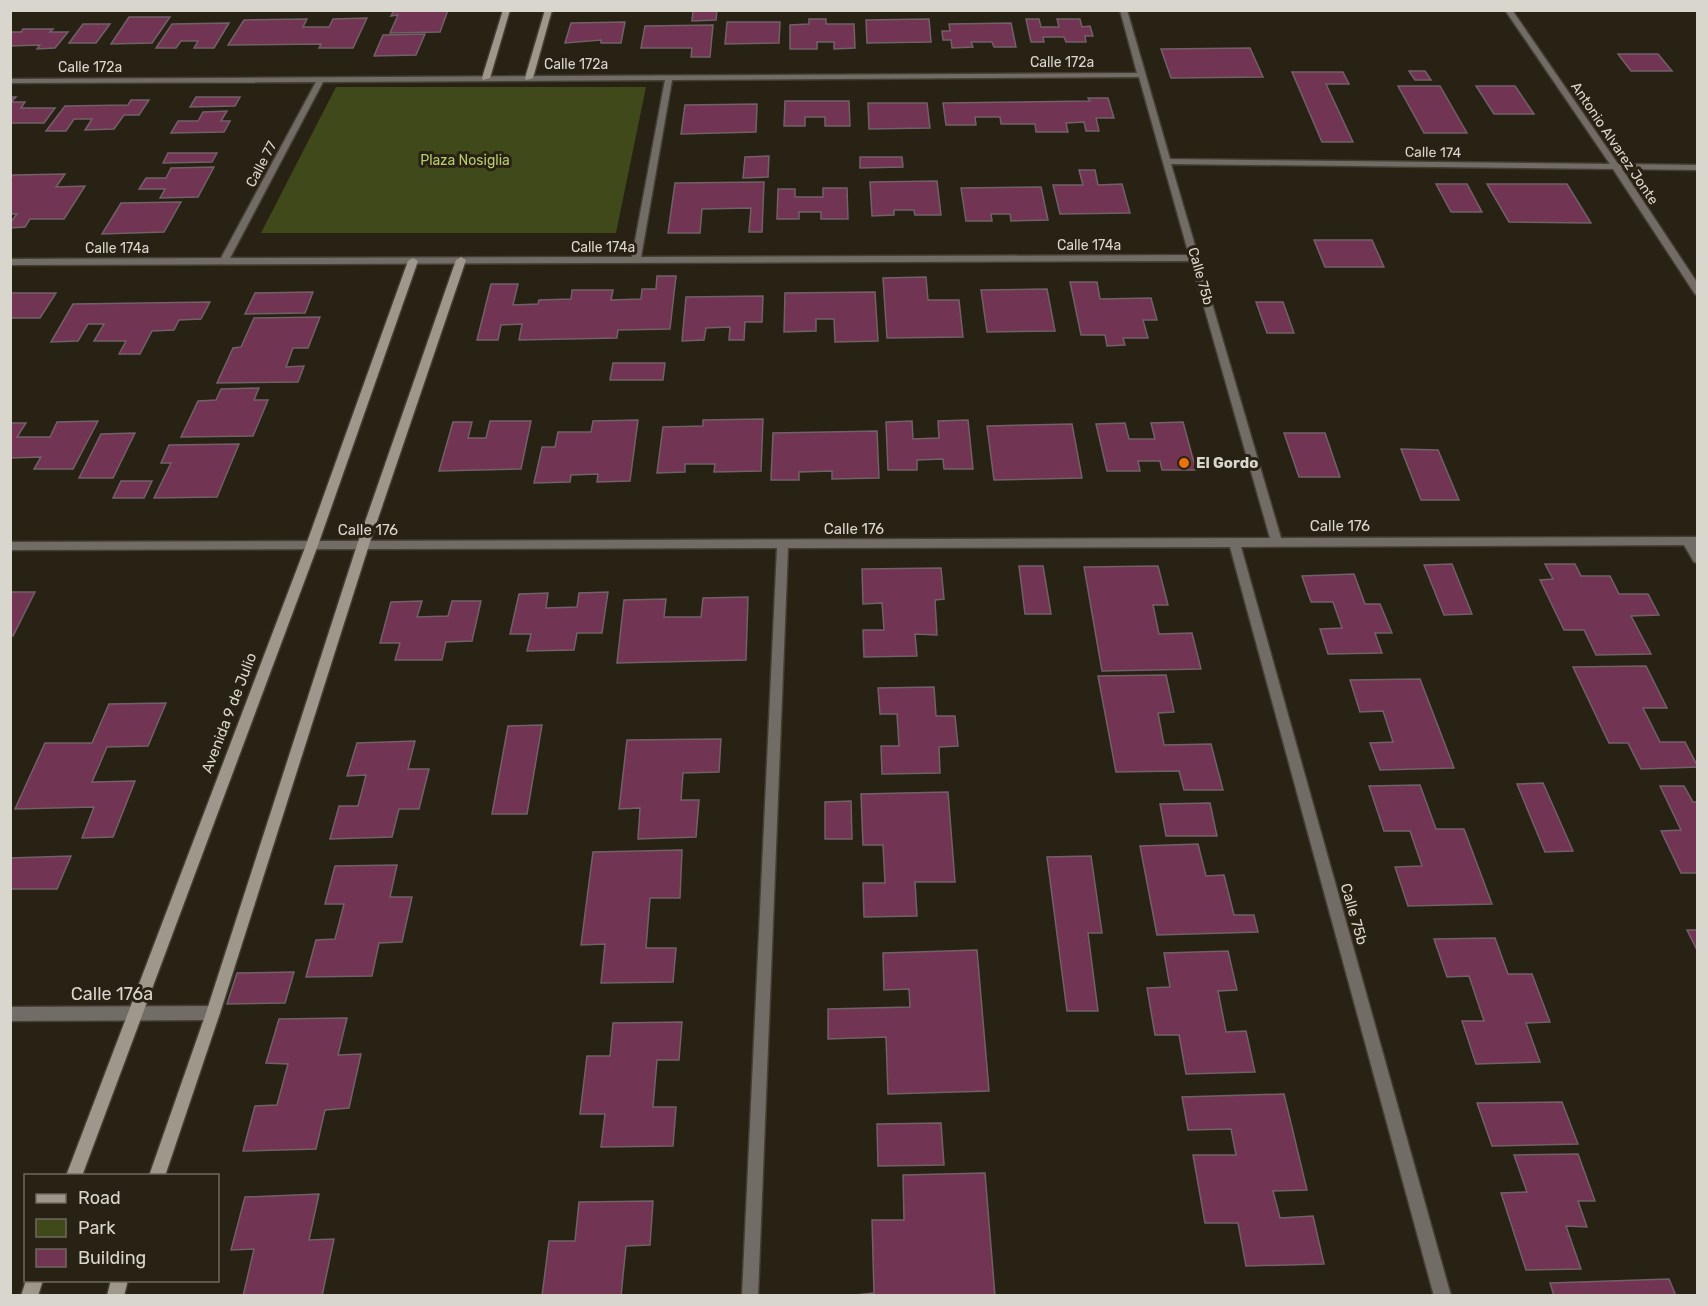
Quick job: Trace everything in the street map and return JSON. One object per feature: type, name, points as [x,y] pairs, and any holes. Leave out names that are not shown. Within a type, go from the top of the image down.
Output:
[{"type":"main road","points":[[486,78],[507,10]]},
{"type":"main road","points":[[529,78],[549,10]]},
{"type":"main road","points":[[158,1174],[213,1013],[363,545],[461,260]]},
{"type":"main road","name":"Avenida 9 de Julio","points":[[75,1174],[312,545],[413,261]]},
{"type":"main road","points":[[29,1296],[35,1282]]},
{"type":"street","name":"Calle 75b","points":[[1123,10],[1197,258],[1276,541]]},
{"type":"street","name":"Antonio Alvarez Jonte","points":[[1508,10],[1698,292]]},
{"type":"street","name":"Calle 172a","points":[[10,81],[1143,75]]},
{"type":"street","points":[[636,260],[669,77]]},
{"type":"street","name":"Calle 77","points":[[224,261],[321,79]]},
{"type":"street","name":"Calle 174","points":[[1168,161],[1698,168]]},
{"type":"street","name":"Calle 174a","points":[[10,262],[1197,258]]},
{"type":"street","name":"Calle 75b","points":[[1234,541],[1443,1296]]},
{"type":"street","points":[[1692,541],[1698,559]]},
{"type":"street","name":"Calle 176","points":[[10,546],[1692,541]]},
{"type":"street","points":[[750,1296],[783,544]]},
{"type":"street","name":"Calle 176a","points":[[10,1014],[213,1013]]},
{"type":"green space","name":"Plaza Nosiglia","points":[[336,87],[646,87],[616,233],[261,233]]},
{"type":"building","points":[[394,10],[448,10],[440,32],[390,33],[398,15],[391,16]]},
{"type":"building","points":[[693,10],[717,10],[716,20],[692,21]]},
{"type":"building","points":[[129,17],[170,17],[152,43],[111,44]]},
{"type":"building","points":[[367,18],[353,48],[319,48],[321,44],[228,45],[244,20],[307,19],[303,27],[329,27],[333,19]]},
{"type":"building","points":[[809,19],[826,19],[826,24],[854,24],[855,48],[834,49],[834,42],[817,42],[817,49],[790,49],[790,25],[809,24]]},
{"type":"building","points":[[929,19],[931,42],[867,43],[866,20]]},
{"type":"building","points":[[1026,19],[1039,19],[1041,27],[1059,27],[1057,19],[1080,19],[1082,27],[1090,26],[1093,36],[1085,36],[1086,42],[1066,42],[1064,37],[1043,37],[1044,42],[1031,42]]},
{"type":"building","points":[[625,22],[621,43],[601,43],[601,40],[565,43],[571,23]]},
{"type":"building","points":[[727,22],[780,22],[779,43],[725,44]]},
{"type":"building","points":[[229,23],[214,48],[194,48],[198,41],[181,41],[176,48],[156,48],[172,24]]},
{"type":"building","points":[[1011,23],[1016,47],[994,47],[992,42],[971,42],[973,47],[952,48],[951,40],[943,40],[942,31],[950,31],[949,24]]},
{"type":"building","points":[[83,24],[110,24],[96,43],[69,43]]},
{"type":"building","points":[[713,25],[710,57],[691,57],[692,48],[641,48],[645,26]]},
{"type":"building","points":[[23,29],[53,29],[50,32],[68,32],[55,48],[37,49],[40,45],[10,46],[10,32],[21,32]]},
{"type":"building","points":[[425,34],[416,55],[374,56],[383,35]]},
{"type":"building","points":[[1250,48],[1263,77],[1171,78],[1161,49]]},
{"type":"building","points":[[1618,54],[1658,54],[1672,71],[1631,71]]},
{"type":"building","points":[[1409,71],[1425,71],[1431,80],[1415,80]]},
{"type":"building","points":[[1292,72],[1343,72],[1349,84],[1326,84],[1353,142],[1322,142]]},
{"type":"building","points":[[1398,86],[1440,86],[1467,133],[1424,133]]},
{"type":"building","points":[[1476,86],[1515,86],[1534,114],[1494,114]]},
{"type":"building","points":[[10,97],[16,97],[11,102],[25,102],[21,108],[55,108],[44,123],[10,123]]},
{"type":"building","points":[[196,97],[240,97],[235,106],[190,107]]},
{"type":"building","points":[[1088,98],[1108,98],[1114,118],[1096,118],[1099,131],[1086,131],[1084,122],[1066,123],[1068,132],[1036,132],[1035,124],[1001,124],[1000,117],[975,117],[976,125],[946,125],[943,103],[1090,101]]},
{"type":"building","points":[[131,100],[149,100],[139,115],[124,115],[114,129],[85,130],[92,119],[74,119],[66,131],[46,131],[65,106],[128,105]]},
{"type":"building","points":[[785,101],[849,101],[850,126],[825,126],[825,117],[805,117],[805,126],[784,126]]},
{"type":"building","points":[[868,103],[927,103],[930,128],[869,129]]},
{"type":"building","points":[[757,104],[756,132],[681,134],[685,105]]},
{"type":"building","points":[[227,111],[221,121],[230,121],[224,132],[171,133],[178,121],[198,121],[203,112]]},
{"type":"building","points":[[168,153],[217,153],[212,162],[163,163]]},
{"type":"building","points":[[769,156],[768,177],[743,178],[745,157]]},
{"type":"building","points":[[860,157],[902,157],[903,167],[860,168]]},
{"type":"building","points":[[214,167],[198,197],[160,198],[165,189],[139,189],[146,178],[166,178],[171,168]]},
{"type":"building","points":[[1079,170],[1095,170],[1098,185],[1122,184],[1130,213],[1060,214],[1053,185],[1083,185]]},
{"type":"building","points":[[65,174],[56,187],[85,186],[64,219],[30,219],[25,227],[10,228],[10,223],[17,214],[10,214],[10,178],[13,175]]},
{"type":"building","points":[[937,181],[941,215],[915,215],[914,210],[894,210],[894,215],[872,216],[870,182]]},
{"type":"building","points":[[764,182],[762,232],[749,232],[751,208],[702,209],[700,233],[668,233],[675,183]]},
{"type":"building","points":[[1436,184],[1467,184],[1482,212],[1451,212]]},
{"type":"building","points":[[1487,184],[1567,184],[1591,223],[1509,222]]},
{"type":"building","points":[[1041,187],[1048,220],[1011,221],[1010,214],[991,214],[992,221],[966,221],[961,188]]},
{"type":"building","points":[[823,188],[847,188],[848,219],[821,219],[821,212],[799,212],[799,219],[777,219],[778,189],[795,189],[795,197],[823,197]]},
{"type":"building","points":[[181,202],[164,232],[102,234],[121,203]]},
{"type":"building","points":[[1314,240],[1372,240],[1384,267],[1325,267]]},
{"type":"building","points":[[657,276],[676,276],[670,329],[618,330],[617,338],[519,340],[522,324],[501,325],[498,340],[477,340],[491,284],[518,284],[513,305],[538,304],[539,300],[571,299],[572,290],[613,290],[611,300],[641,299],[642,289],[656,289]]},
{"type":"building","points":[[926,277],[928,300],[959,300],[963,337],[887,338],[883,278]]},
{"type":"building","points":[[1070,282],[1097,282],[1100,299],[1151,298],[1157,320],[1143,320],[1148,338],[1123,338],[1125,345],[1107,346],[1105,335],[1081,335]]},
{"type":"building","points":[[1047,289],[1055,331],[987,332],[981,290]]},
{"type":"building","points":[[313,292],[305,313],[245,314],[255,293]]},
{"type":"building","points":[[875,292],[878,341],[835,342],[834,319],[816,319],[816,331],[784,332],[785,293]]},
{"type":"building","points":[[10,293],[56,293],[40,318],[10,318]]},
{"type":"building","points":[[763,296],[762,322],[745,322],[744,340],[729,340],[730,327],[706,328],[704,340],[682,341],[686,297]]},
{"type":"building","points":[[210,302],[201,319],[179,320],[174,330],[152,331],[140,354],[119,354],[126,341],[94,341],[104,324],[88,324],[78,341],[51,342],[73,304]]},
{"type":"building","points":[[1256,302],[1283,302],[1294,333],[1267,333]]},
{"type":"building","points":[[320,317],[308,348],[293,348],[286,367],[304,366],[298,382],[217,383],[233,348],[241,347],[254,318]]},
{"type":"building","points":[[613,363],[665,363],[663,380],[610,380]]},
{"type":"building","points":[[259,388],[254,400],[268,400],[253,436],[181,437],[198,401],[216,400],[221,389]]},
{"type":"building","points":[[763,419],[761,471],[714,472],[715,464],[685,464],[685,472],[657,473],[663,427],[703,426],[703,420]]},
{"type":"building","points":[[638,420],[630,481],[597,482],[598,474],[571,475],[570,482],[534,483],[542,447],[555,447],[558,432],[591,432],[593,421]]},
{"type":"building","points":[[968,420],[973,469],[944,469],[943,459],[917,460],[917,470],[888,470],[886,422],[912,421],[913,439],[939,438],[938,421]]},
{"type":"building","points":[[98,421],[73,469],[34,469],[41,457],[10,458],[10,423],[26,423],[17,437],[50,437],[57,422]]},
{"type":"building","points":[[490,421],[531,421],[521,469],[439,471],[453,422],[472,422],[468,438],[486,438]]},
{"type":"building","points":[[1183,422],[1196,470],[1162,470],[1160,461],[1138,461],[1140,471],[1107,471],[1096,424],[1125,423],[1129,439],[1155,439],[1151,423]]},
{"type":"building","points":[[1072,424],[1082,478],[994,480],[987,426]]},
{"type":"building","points":[[877,431],[879,478],[832,479],[832,471],[799,472],[799,480],[771,480],[773,433]]},
{"type":"building","points":[[135,433],[113,478],[79,478],[101,434]]},
{"type":"building","points":[[1284,433],[1325,433],[1340,477],[1299,477]]},
{"type":"building","points":[[239,444],[217,497],[154,498],[171,463],[161,463],[169,445]]},
{"type":"building","points":[[1401,449],[1438,450],[1459,500],[1421,500]]},
{"type":"building","points":[[121,481],[152,481],[144,498],[113,498]]},
{"type":"building","points":[[1452,564],[1472,614],[1444,615],[1424,565]]},
{"type":"building","points":[[1545,564],[1575,564],[1581,576],[1610,576],[1619,594],[1648,594],[1659,615],[1631,616],[1651,654],[1596,655],[1584,630],[1564,630],[1540,580],[1553,579]]},
{"type":"building","points":[[1019,566],[1043,566],[1051,614],[1025,614]]},
{"type":"building","points":[[1158,566],[1168,605],[1153,605],[1159,634],[1192,633],[1201,669],[1102,671],[1084,567]]},
{"type":"building","points":[[941,568],[944,599],[935,600],[937,635],[915,634],[917,656],[864,657],[863,630],[884,630],[882,603],[863,604],[862,569]]},
{"type":"building","points":[[1354,574],[1365,604],[1380,604],[1392,633],[1375,633],[1382,653],[1328,654],[1320,629],[1342,628],[1333,602],[1311,602],[1302,576]]},
{"type":"building","points":[[10,592],[35,592],[13,636],[10,636]]},
{"type":"building","points":[[608,592],[602,633],[577,633],[574,650],[527,651],[531,634],[510,634],[519,594],[548,593],[546,608],[577,607],[579,593]]},
{"type":"building","points":[[748,597],[746,660],[617,663],[624,600],[666,599],[664,617],[701,617],[703,598]]},
{"type":"building","points":[[422,601],[417,617],[448,616],[452,601],[481,601],[472,641],[446,642],[442,660],[395,660],[400,643],[380,643],[391,602]]},
{"type":"building","points":[[1646,666],[1667,708],[1643,708],[1660,742],[1685,742],[1698,767],[1641,769],[1628,743],[1609,743],[1573,667]]},
{"type":"building","points":[[1166,675],[1174,712],[1158,713],[1164,745],[1211,744],[1223,790],[1184,790],[1179,771],[1116,772],[1098,676]]},
{"type":"building","points":[[1420,679],[1454,768],[1380,770],[1370,743],[1393,742],[1383,711],[1360,712],[1350,680]]},
{"type":"building","points":[[934,687],[936,716],[955,716],[958,746],[939,747],[940,773],[882,774],[881,746],[899,746],[897,714],[880,714],[878,688]]},
{"type":"building","points":[[166,703],[148,746],[107,747],[92,782],[135,781],[113,837],[82,838],[94,807],[15,809],[45,743],[92,743],[109,704]]},
{"type":"building","points":[[542,725],[527,814],[492,814],[508,726]]},
{"type":"building","points":[[721,739],[719,772],[683,773],[681,800],[699,800],[696,837],[638,839],[640,808],[619,809],[627,740]]},
{"type":"building","points":[[415,741],[408,769],[429,769],[419,809],[399,809],[392,837],[330,839],[339,806],[358,806],[366,775],[347,776],[357,743]]},
{"type":"building","points":[[1543,783],[1573,851],[1545,852],[1517,784]]},
{"type":"building","points":[[1420,785],[1436,829],[1464,829],[1492,904],[1408,906],[1395,867],[1422,866],[1410,831],[1384,831],[1369,786]]},
{"type":"building","points":[[1660,786],[1684,786],[1693,802],[1698,802],[1698,873],[1681,873],[1661,831],[1681,830]]},
{"type":"building","points":[[948,792],[955,882],[915,882],[917,916],[864,917],[863,883],[885,883],[883,845],[863,845],[861,794]]},
{"type":"building","points":[[851,801],[852,839],[825,839],[825,802]]},
{"type":"building","points":[[1210,803],[1217,836],[1166,836],[1160,804]]},
{"type":"building","points":[[1198,844],[1206,876],[1224,875],[1234,915],[1254,915],[1258,932],[1157,935],[1140,846]]},
{"type":"building","points":[[682,850],[680,898],[650,898],[646,948],[676,948],[673,982],[601,983],[605,944],[581,945],[593,852]]},
{"type":"building","points":[[71,856],[57,889],[10,889],[10,858]]},
{"type":"building","points":[[1091,856],[1102,933],[1088,933],[1098,1011],[1067,1011],[1047,857]]},
{"type":"building","points":[[397,865],[390,897],[412,897],[402,942],[379,943],[372,976],[306,977],[316,940],[335,939],[344,904],[325,904],[335,866]]},
{"type":"building","points":[[1687,930],[1698,930],[1698,952]]},
{"type":"building","points":[[1495,938],[1508,974],[1532,974],[1550,1022],[1526,1023],[1540,1062],[1476,1064],[1462,1021],[1484,1021],[1469,976],[1447,977],[1434,939]]},
{"type":"building","points":[[977,950],[989,1091],[888,1094],[886,1037],[828,1039],[828,1009],[910,1007],[909,989],[884,990],[883,953]]},
{"type":"building","points":[[1228,951],[1237,990],[1218,991],[1226,1032],[1246,1031],[1255,1072],[1186,1074],[1179,1035],[1155,1035],[1147,988],[1170,987],[1164,953]]},
{"type":"building","points":[[294,972],[285,1003],[227,1004],[237,973]]},
{"type":"building","points":[[347,1018],[338,1055],[361,1054],[349,1108],[325,1110],[316,1149],[243,1151],[255,1106],[277,1105],[288,1064],[266,1063],[279,1019]]},
{"type":"building","points":[[682,1022],[679,1060],[657,1060],[653,1107],[676,1107],[673,1146],[601,1147],[605,1114],[580,1114],[587,1056],[610,1056],[613,1023]]},
{"type":"building","points":[[1284,1094],[1307,1190],[1273,1191],[1280,1218],[1313,1216],[1324,1264],[1246,1266],[1238,1223],[1205,1223],[1193,1155],[1236,1155],[1231,1129],[1188,1130],[1182,1097]]},
{"type":"building","points":[[1562,1102],[1578,1144],[1492,1146],[1477,1103]]},
{"type":"building","points":[[941,1123],[944,1165],[878,1166],[877,1124]]},
{"type":"building","points":[[1578,1154],[1595,1201],[1578,1201],[1587,1227],[1566,1226],[1581,1269],[1526,1270],[1501,1193],[1527,1192],[1514,1155]]},
{"type":"building","points":[[985,1173],[995,1296],[846,1296],[874,1293],[872,1220],[904,1220],[903,1175]]},
{"type":"building","points":[[319,1194],[309,1240],[334,1239],[322,1296],[243,1296],[254,1249],[231,1250],[245,1197]]},
{"type":"building","points":[[653,1201],[650,1245],[626,1246],[621,1296],[542,1296],[549,1241],[575,1241],[579,1202]]},
{"type":"building","points":[[1669,1279],[1676,1296],[1554,1296],[1550,1283]]},
{"type":"place","name":"El Gordo","points":[[1184,463]]}]
